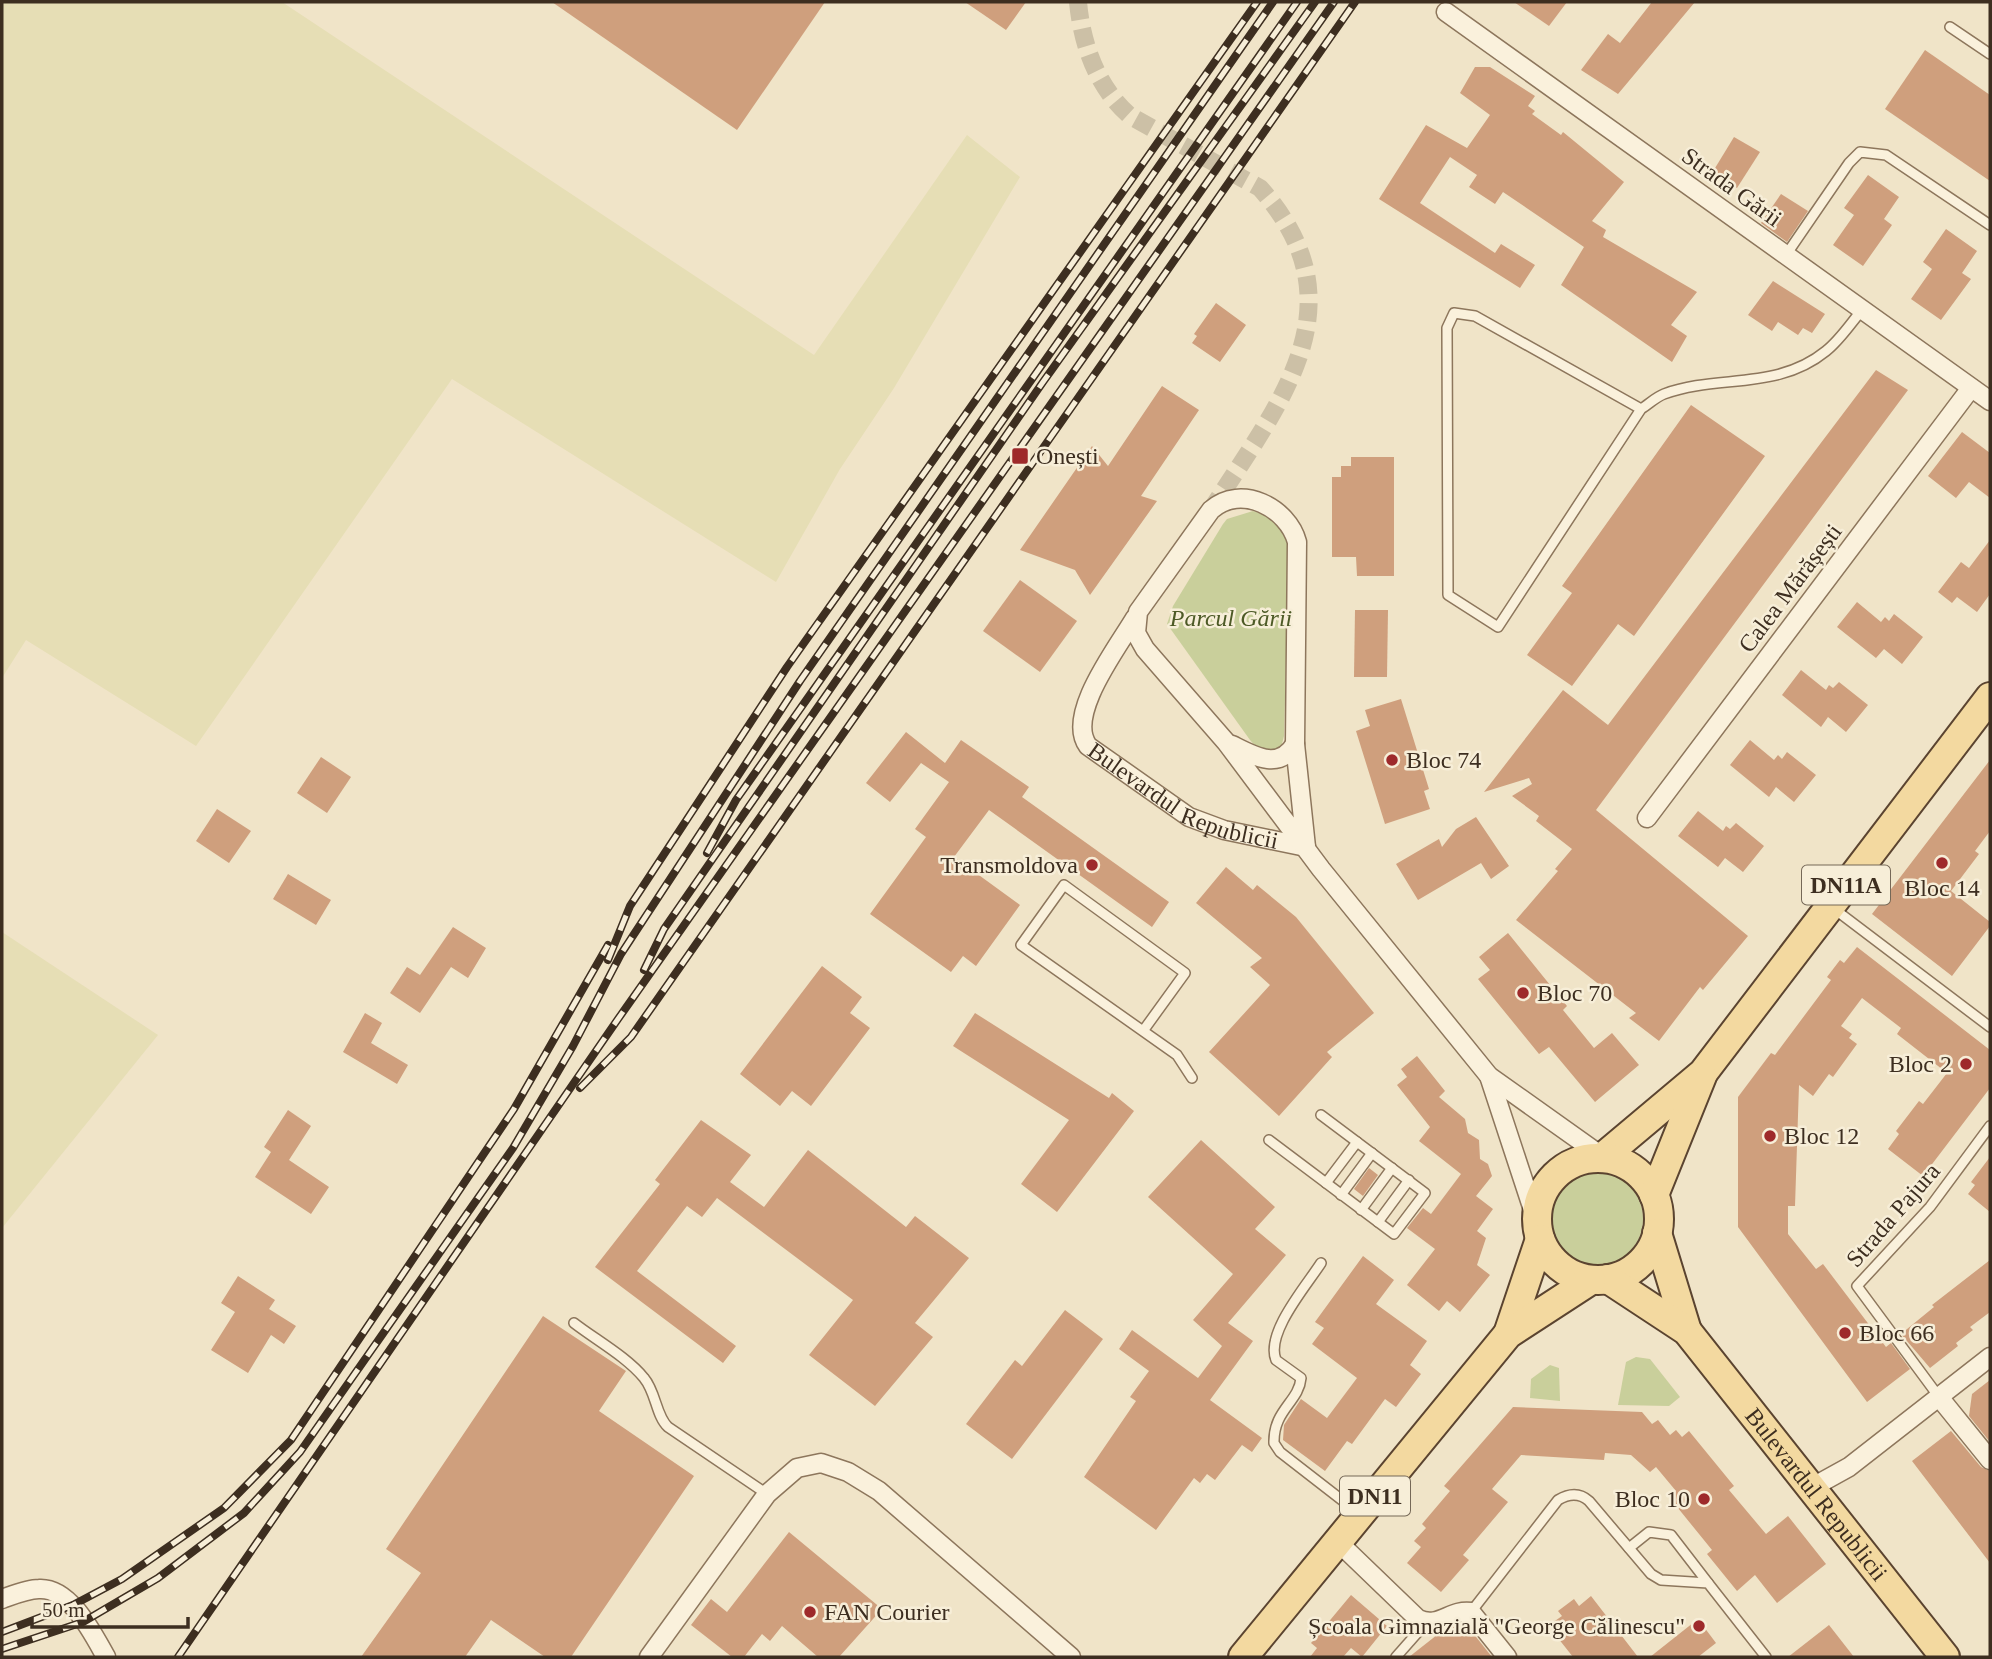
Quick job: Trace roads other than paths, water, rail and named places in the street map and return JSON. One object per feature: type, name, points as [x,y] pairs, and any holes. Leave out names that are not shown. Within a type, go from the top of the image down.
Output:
[{"type":"main road","name":"DN11A","points":[[1654,1195],[1703,1073],[1990,697]]},
{"type":"main road","points":[[1687,1331],[1657,1233],[1658,1214],[1654,1195],[1644,1179],[1630,1167],[1603,1157],[1703,1073]]},
{"type":"main road","name":"DN11","points":[[1508,1334],[1539,1230],[1546,1188],[1557,1174],[1584,1159],[1603,1157]]},
{"type":"main road","points":[[1539,1230],[1560,1266],[1600,1279],[1687,1331]]},
{"type":"main road","name":"DN11","points":[[1243,1657],[1508,1334],[1600,1279],[1625,1274],[1639,1264],[1650,1250],[1657,1233]]},
{"type":"main road","name":"Bulevardul Republicii","points":[[1687,1331],[1945,1657]]},
{"type":"street","name":"Strada Gării","points":[[1446,12],[1990,401]]},
{"type":"street","name":"Calea Mărășești","points":[[1647,818],[1971,388]]},
{"type":"street","name":"Bulevardul Republicii","points":[[1242,500],[1261,502],[1283,516],[1291,526],[1297,542],[1295,744],[1306,847],[1224,830],[1189,817],[1083,740],[1081,720],[1089,696],[1138,612],[1217,505],[1242,500]]},
{"type":"street","name":"Bulevardul Republicii","points":[[1138,612],[1135,626],[1145,649],[1226,742],[1306,847],[1489,1076],[1603,1157]]},
{"type":"street","points":[[1226,742],[1268,760],[1286,756],[1295,744]]},
{"type":"street","name":"Bulevardul Republicii","points":[[1489,1076],[1539,1230]]},
{"type":"street","points":[[1811,1488],[1849,1468],[1990,1357]]},
{"type":"street","points":[[1939,1396],[1990,1460]]},
{"type":"street","points":[[649,1657],[767,1494],[797,1468],[821,1463],[848,1472],[879,1491],[1071,1657]]},
{"type":"street","points":[[1337,1541],[1418,1619],[1426,1623],[1443,1621],[1457,1612],[1471,1612],[1507,1657]]},
{"type":"street","points":[[2,1600],[38,1588],[53,1590],[73,1605],[106,1657]]},
{"type":"lane","points":[[1950,27],[1990,54]]},
{"type":"lane","points":[[1786,256],[1849,163],[1860,152],[1885,155],[1990,225]]},
{"type":"lane","points":[[1642,409],[1475,316],[1454,313],[1447,328],[1448,594],[1498,628],[1642,409],[1662,394],[1698,386],[1770,378],[1803,365],[1826,351],[1862,310]]},
{"type":"lane","points":[[1143,1031],[1185,973],[1064,885],[1021,945],[1181,1058],[1192,1078]]},
{"type":"lane","points":[[1830,906],[1990,1027]]},
{"type":"lane","points":[[1269,1140],[1394,1234],[1425,1193],[1321,1115]]},
{"type":"lane","name":"Strada Pajura","points":[[1939,1396],[1857,1286],[1930,1207],[1990,1126]]},
{"type":"lane","points":[[1326,1183],[1357,1142]]},
{"type":"lane","points":[[1341,1195],[1372,1153]]},
{"type":"lane","points":[[1361,1210],[1392,1168]]},
{"type":"lane","points":[[1378,1222],[1409,1180]]},
{"type":"lane","points":[[1321,1263],[1287,1314],[1276,1339],[1276,1360],[1301,1378],[1298,1388],[1280,1412],[1274,1443],[1280,1452],[1360,1514]]},
{"type":"lane","points":[[574,1323],[643,1376],[656,1398],[662,1422],[767,1494]]},
{"type":"lane","points":[[1471,1612],[1546,1514],[1564,1496],[1574,1494],[1585,1497],[1661,1580],[1708,1583]]},
{"type":"lane","points":[[1629,1548],[1649,1532],[1671,1535],[1766,1657]]},
{"type":"lane","points":[[1396,1657],[1426,1623]]},
{"type":"tunnel","points":[[1078,2],[1083,34],[1093,64],[1118,105],[1130,116],[1260,188],[1291,231],[1306,273],[1308,313],[1300,353],[1284,392],[1262,431],[1211,510]]},
{"type":"railway","points":[[608,960],[630,906],[787,667],[1257,2]]},
{"type":"railway","points":[[2,1649],[83,1622],[158,1578],[244,1513],[300,1452],[513,1148],[573,1046],[621,954],[800,681],[1273,2]]},
{"type":"railway","points":[[707,853],[736,800],[1297,2]]},
{"type":"railway","points":[[644,970],[664,929],[1043,382],[1315,2]]},
{"type":"railway","points":[[178,1657],[618,1019],[1334,2]]},
{"type":"railway","points":[[580,1088],[631,1037],[1355,2]]},
{"type":"railway","points":[[2,1632],[73,1605],[122,1579],[224,1508],[291,1440],[514,1109],[608,945]]},
{"type":"place","name":"Onești","points":[[1020,456]]},
{"type":"place","name":"Bloc 74","points":[[1392,760]]},
{"type":"place","name":"Bloc 14","points":[[1942,863]]},
{"type":"place","name":"Transmoldova","points":[[1092,865]]},
{"type":"place","name":"Bloc 70","points":[[1523,993]]},
{"type":"place","name":"Bloc 2","points":[[1966,1064]]},
{"type":"place","name":"Bloc 12","points":[[1770,1136]]},
{"type":"place","name":"Bloc 66","points":[[1845,1333]]},
{"type":"place","name":"Bloc 10","points":[[1704,1499]]},
{"type":"place","name":"FAN Courier","points":[[810,1612]]},
{"type":"place","name":"Școala Gimnazială \"George Călinescu\"","points":[[1699,1626]]},
{"type":"park label","name":"Parcul Gării","points":[[1231,618]]}]
